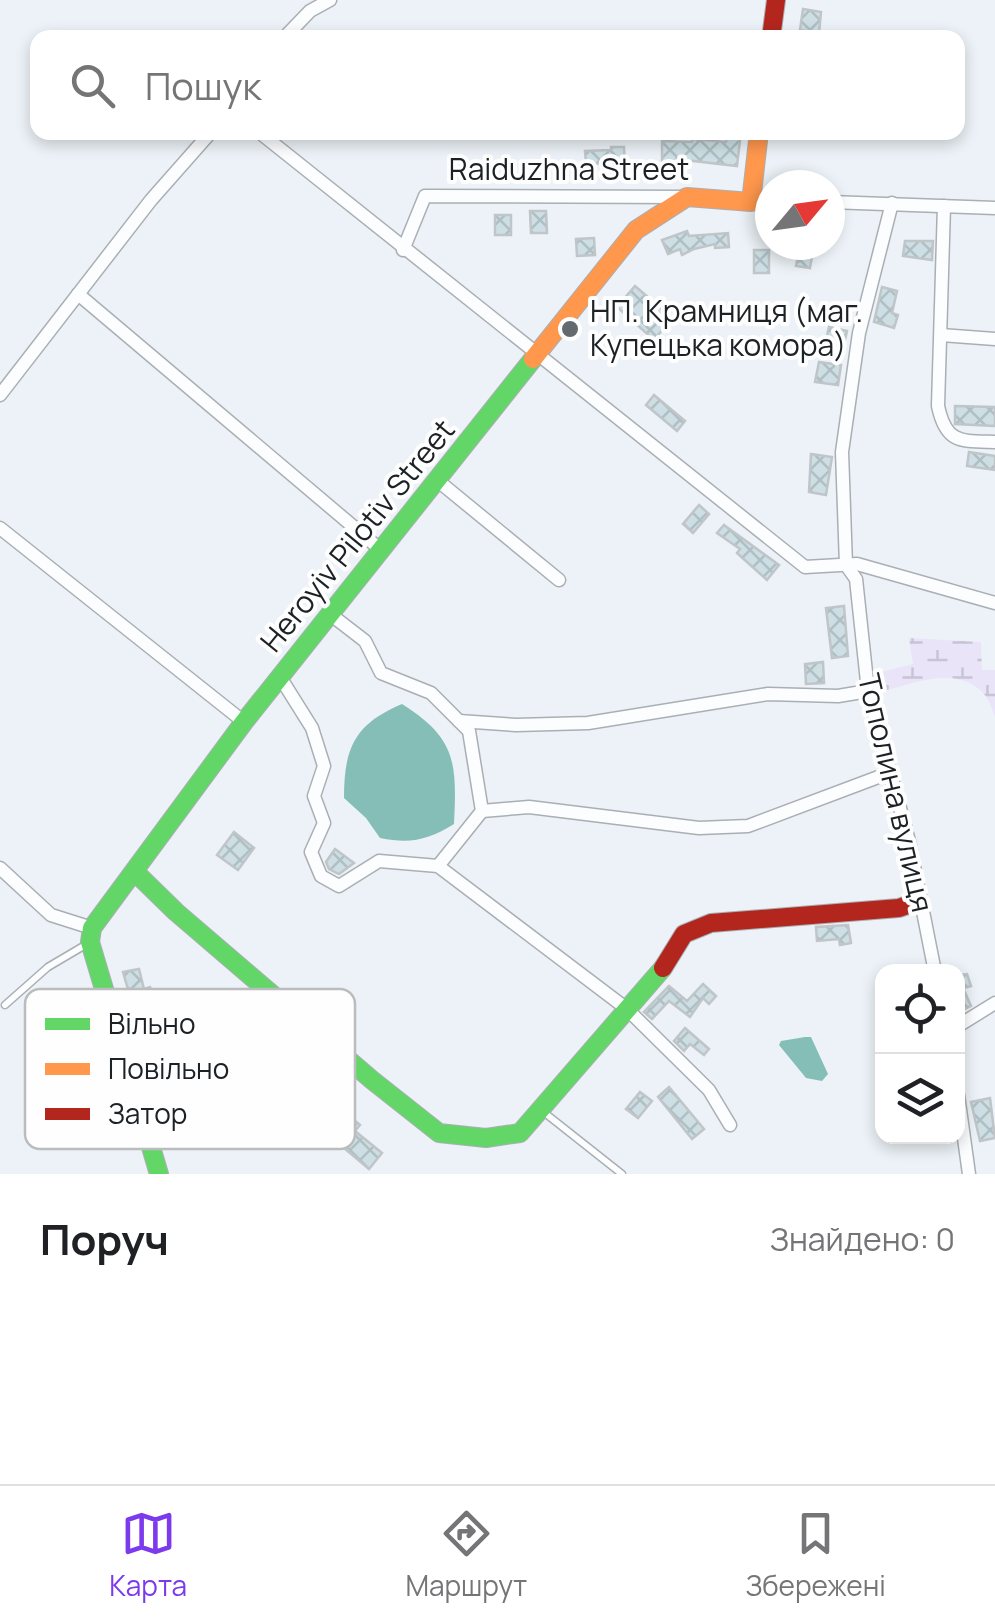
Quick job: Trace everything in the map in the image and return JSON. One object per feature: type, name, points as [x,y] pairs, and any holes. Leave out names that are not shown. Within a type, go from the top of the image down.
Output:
[{"type":"street","points":[[291,30],[310,10],[330,0]]},
{"type":"street","points":[[772,30],[776,0]]},
{"type":"street","points":[[0,394],[152,200],[204,140]]},
{"type":"street","points":[[269,140],[805,567],[856,564],[995,603]]},
{"type":"street","points":[[759,140],[760,170]]},
{"type":"street","name":"Raiduzhna Street","points":[[403,250],[424,196],[686,197],[755,202]]},
{"type":"street","name":"Heroyiv Pilotiv Street","points":[[91,935],[244,722],[636,230],[686,197]]},
{"type":"street","points":[[845,202],[995,208]]},
{"type":"street","name":"Тополина вулиця","points":[[892,202],[859,333],[842,452],[846,565],[856,579],[868,692],[909,841],[933,964]]},
{"type":"street","points":[[944,206],[938,406],[942,425],[962,441],[995,442]]},
{"type":"street","points":[[78,294],[382,550]]},
{"type":"street","points":[[942,335],[995,340]]},
{"type":"street","points":[[438,480],[559,580]]},
{"type":"street","points":[[0,528],[244,722]]},
{"type":"street","points":[[330,614],[364,642],[381,673],[431,693],[469,731],[482,811]]},
{"type":"street","points":[[280,677],[312,728],[324,766],[314,796],[324,823],[311,852],[321,876],[339,886],[379,861],[438,866],[628,1009],[708,1090],[730,1125]]},
{"type":"street","points":[[459,722],[588,723],[768,694],[838,696],[868,692]]},
{"type":"street","points":[[438,866],[482,811],[529,807],[699,828],[748,826],[889,773]]},
{"type":"street","points":[[0,868],[51,915],[91,935],[106,989]]},
{"type":"street","points":[[135,872],[265,989]]},
{"type":"street","points":[[355,1063],[439,1133],[486,1138],[520,1132],[665,966],[684,934],[712,923],[899,908],[919,901]]},
{"type":"street","points":[[965,1022],[995,1003]]},
{"type":"street","points":[[965,1141],[970,1174]]},
{"type":"street","points":[[152,1149],[159,1174]]},
{"type":"lane","name":"Heroyiv Pilotiv Street","points":[[4,1006],[91,935]]},
{"type":"lane","points":[[540,1110],[622,1174]]},
{"type":"green space","points":[[909,638],[981,642],[982,670],[995,670],[995,716],[984,694],[962,680],[936,679],[884,691],[881,672],[913,664]]},
{"type":"shaded area","points":[[402,704],[420,716],[443,741],[455,784],[454,824],[427,837],[401,841],[380,838],[344,798],[346,765],[355,740],[373,720]]},
{"type":"shaded area","points":[[811,1037],[828,1074],[822,1081],[806,1078],[779,1045],[781,1041]]},
{"type":"building","points":[[803,9],[821,12],[819,30],[800,30]]},
{"type":"building","points":[[740,140],[737,166],[676,159],[676,164],[662,164],[662,141]]},
{"type":"building","points":[[624,147],[625,165],[586,163],[585,151]]},
{"type":"building","points":[[530,211],[546,211],[547,233],[531,233]]},
{"type":"building","points":[[495,215],[511,215],[511,235],[495,235]]},
{"type":"building","points":[[687,231],[689,236],[728,233],[729,247],[715,248],[715,244],[682,255],[680,249],[668,254],[662,240]]},
{"type":"building","points":[[594,238],[595,255],[577,256],[576,239]]},
{"type":"building","points":[[905,241],[933,241],[932,260],[903,256]]},
{"type":"building","points":[[755,250],[755,260],[769,260],[769,273],[754,273]]},
{"type":"building","points":[[797,260],[811,260],[810,268],[796,266]]},
{"type":"building","points":[[635,286],[672,318],[654,340],[617,307]]},
{"type":"building","points":[[882,287],[897,291],[892,313],[898,315],[894,328],[874,322]]},
{"type":"building","points":[[829,327],[847,331],[843,349],[825,345]]},
{"type":"building","points":[[819,362],[841,365],[838,385],[815,382]]},
{"type":"building","points":[[654,395],[685,421],[677,431],[646,405]]},
{"type":"building","points":[[955,406],[995,407],[995,426],[955,424]]},
{"type":"building","points":[[969,452],[995,456],[995,470],[967,466]]},
{"type":"building","points":[[811,454],[832,457],[826,495],[809,492]]},
{"type":"building","points":[[699,505],[709,514],[693,533],[683,524]]},
{"type":"building","points":[[724,525],[779,565],[767,580],[737,553],[740,549],[717,533]]},
{"type":"building","points":[[844,606],[848,656],[832,658],[826,608]]},
{"type":"building","points":[[823,662],[824,683],[806,684],[805,664]]},
{"type":"building","points":[[234,832],[254,848],[238,870],[217,855]]},
{"type":"building","points":[[335,849],[354,863],[339,874],[329,869],[326,862]]},
{"type":"building","points":[[848,925],[851,943],[840,945],[839,939],[817,941],[816,927]]},
{"type":"building","points":[[139,969],[144,989],[128,989],[123,972]]},
{"type":"building","points":[[703,984],[716,996],[709,1004],[703,998],[690,1017],[669,1001],[652,1019],[644,1012],[669,986],[687,1001]]},
{"type":"building","points":[[685,1028],[709,1049],[704,1055],[690,1044],[684,1051],[674,1041]]},
{"type":"building","points":[[669,1087],[704,1129],[692,1139],[658,1097]]},
{"type":"building","points":[[640,1092],[652,1101],[638,1118],[626,1109]]},
{"type":"building","points":[[990,1098],[995,1138],[980,1141],[971,1102]]},
{"type":"building","points":[[355,1131],[382,1153],[369,1169],[345,1149],[355,1149]]},
{"type":"traffic: fast","points":[[104,989],[90,942],[92,928],[244,722],[533,359]]},
{"type":"traffic: fast","points":[[135,872],[266,989]]},
{"type":"traffic: fast","points":[[355,1065],[439,1133],[486,1138],[520,1133],[663,968]]},
{"type":"traffic: fast","points":[[152,1149],[159,1174]]},
{"type":"traffic: slow","points":[[533,359],[636,230],[687,197],[751,202],[758,140]]},
{"type":"traffic: jam","points":[[772,30],[776,0]]},
{"type":"traffic: jam","points":[[663,968],[684,934],[711,923],[899,908],[919,901]]},
{"type":"place","name":"НП. Крамниця (маг. Купецька комора)","points":[[570,329]]}]
